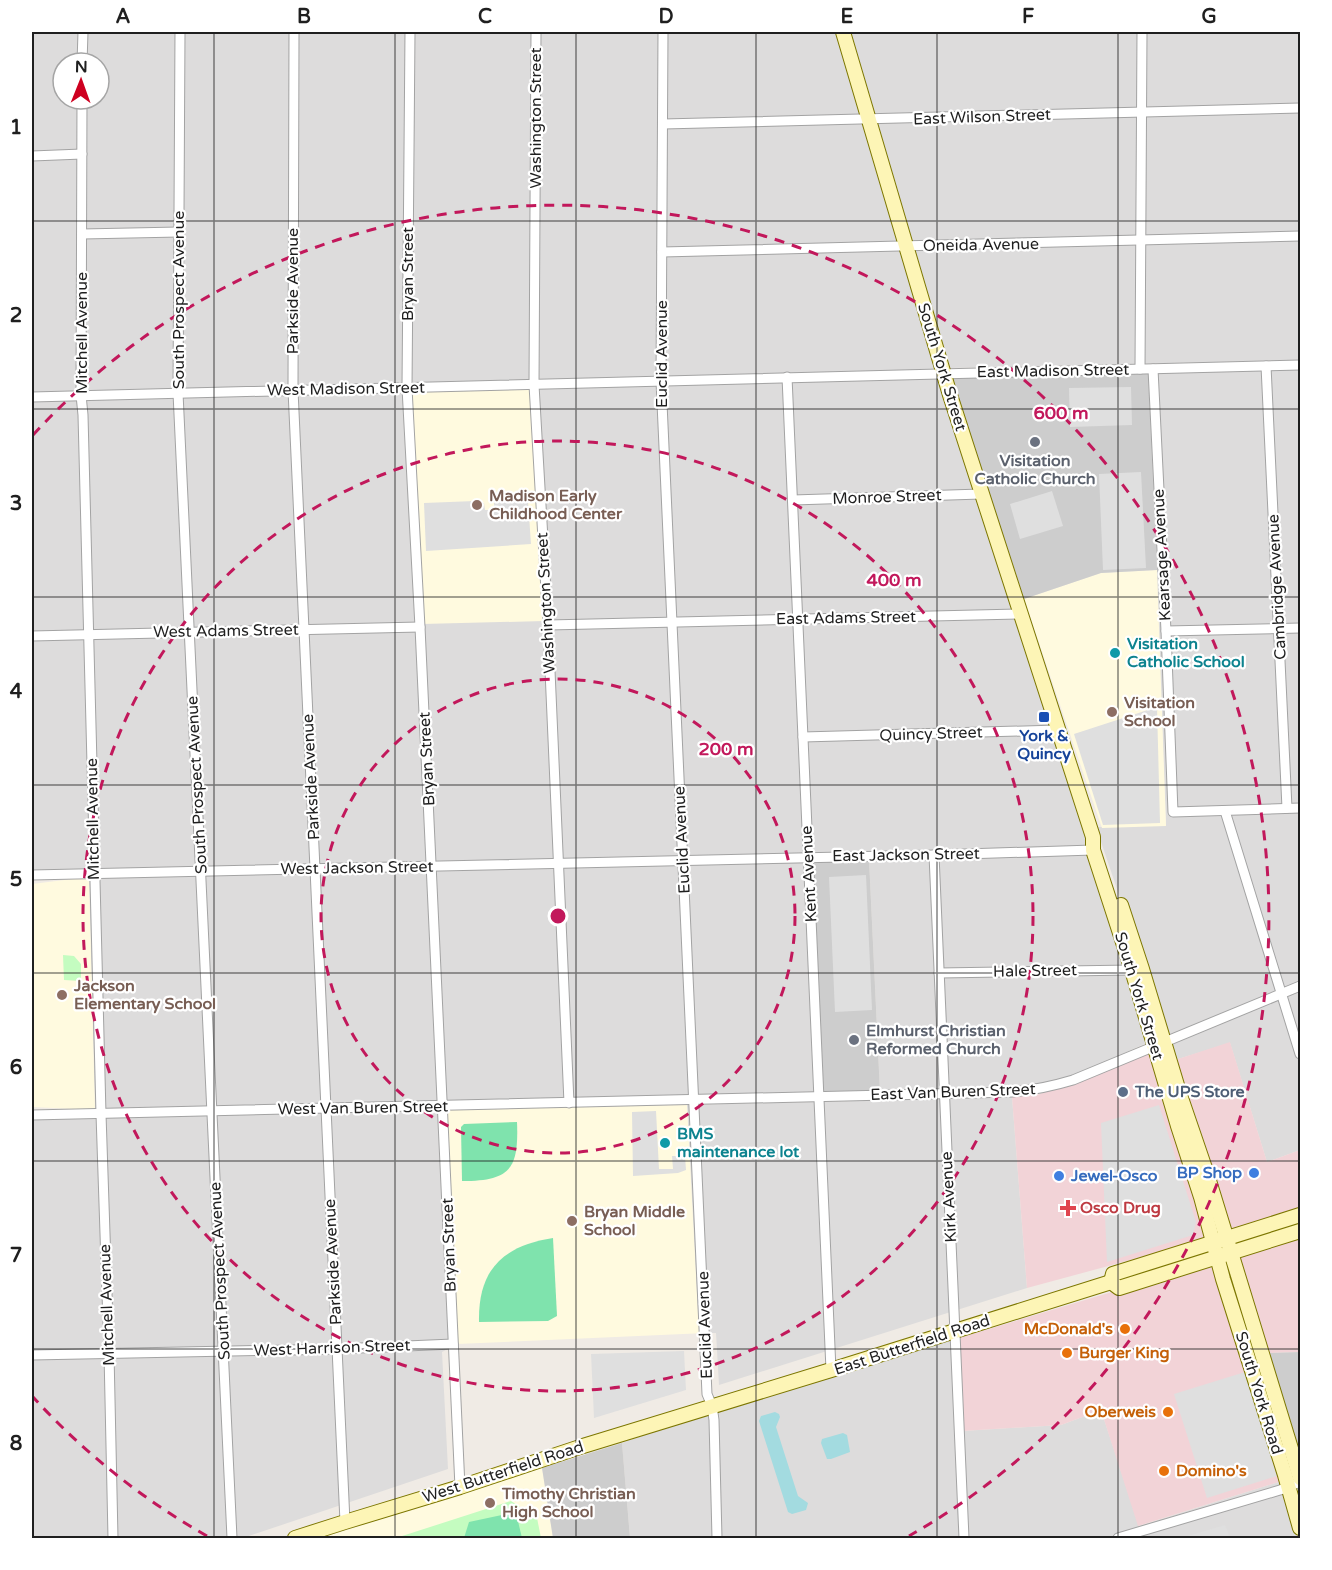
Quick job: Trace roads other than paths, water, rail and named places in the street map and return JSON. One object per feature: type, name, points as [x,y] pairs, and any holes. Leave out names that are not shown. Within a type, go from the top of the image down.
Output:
[{"type":"main road","name":"South York Street","points":[[843,32],[944,374],[1132,970],[1219,1211],[1221,1240],[1218,1257]]},
{"type":"main road","name":"South York Street","points":[[1093,844],[1101,848],[1142,969],[1158,1044],[1202,1197],[1221,1240]]},
{"type":"main road","points":[[1219,1211],[1223,1218],[1232,1222],[1258,1228]]},
{"type":"main road","name":"East Butterfield Road","points":[[1111,1282],[1113,1274],[1300,1215]]},
{"type":"main road","name":"East Butterfield Road","points":[[1111,1282],[1119,1288],[1300,1231]]},
{"type":"main road","name":"South York Road","points":[[1221,1240],[1232,1253],[1297,1482],[1300,1528]]},
{"type":"main road","name":"South York Road","points":[[1218,1257],[1223,1279],[1297,1482]]},
{"type":"main road","points":[[1186,1267],[1201,1269],[1223,1279]]},
{"type":"main road","name":"East Butterfield Road","points":[[712,1406],[1111,1282]]},
{"type":"main road","name":"West Butterfield Road","points":[[295,1539],[345,1521],[460,1487],[712,1406]]},
{"type":"street","points":[[82,32],[82,51]]},
{"type":"street","name":"South Prospect Avenue","points":[[180,32],[178,393],[232,1539]]},
{"type":"street","name":"Parkside Avenue","points":[[294,32],[293,390],[345,1521]]},
{"type":"street","name":"Bryan Street","points":[[410,32],[407,388],[432,866],[460,1487]]},
{"type":"street","name":"Washington Street","points":[[536,32],[534,385],[548,625],[569,1103]]},
{"type":"street","name":"Euclid Avenue","points":[[663,32],[661,381],[707,1394],[714,1420],[717,1539]]},
{"type":"street","points":[[1140,369],[1142,32]]},
{"type":"street","name":"East Wilson Street","points":[[663,124],[1300,108]]},
{"type":"street","name":"Mitchell Avenue","points":[[82,111],[81,395],[113,1539]]},
{"type":"street","points":[[32,156],[82,154]]},
{"type":"street","points":[[82,234],[179,232]]},
{"type":"street","name":"Oneida Avenue","points":[[662,252],[1300,236]]},
{"type":"street","name":"East Madison Street","points":[[661,381],[1300,365]]},
{"type":"street","name":"Cambridge Avenue","points":[[1266,366],[1287,808]]},
{"type":"street","name":"Kearsage Avenue","points":[[1153,369],[1173,812],[1225,811]]},
{"type":"street","name":"Kent Avenue","points":[[787,377],[831,1370]]},
{"type":"street","name":"West Madison Street","points":[[32,397],[661,381]]},
{"type":"street","name":"Monroe Street","points":[[793,500],[981,494]]},
{"type":"street","name":"East Adams Street","points":[[672,621],[1020,614]]},
{"type":"street","points":[[548,625],[672,621]]},
{"type":"street","name":"West Adams Street","points":[[32,636],[420,627]]},
{"type":"street","points":[[1166,631],[1300,628]]},
{"type":"street","name":"Quincy Street","points":[[803,738],[1058,730]]},
{"type":"street","points":[[1300,808],[1225,811],[1300,1054]]},
{"type":"street","name":"East Jackson Street","points":[[683,860],[934,855],[1093,844]]},
{"type":"street","name":"Kirk Avenue","points":[[934,855],[964,1539]]},
{"type":"street","name":"West Jackson Street","points":[[32,875],[683,860]]},
{"type":"street","name":"Hale Street","points":[[939,973],[1132,970]]},
{"type":"street","name":"East Van Buren Street","points":[[694,1099],[1013,1092],[1052,1086],[1073,1080],[1300,987]]},
{"type":"street","name":"West Van Buren Street","points":[[32,1115],[694,1099]]},
{"type":"street","name":"West Harrison Street","points":[[32,1355],[223,1352],[453,1344]]},
{"type":"street","points":[[1118,1539],[1297,1482]]},
{"type":"water","points":[[775,1412],[780,1417],[776,1427],[798,1496],[808,1503],[806,1510],[792,1514],[788,1512],[759,1421],[761,1416]]},
{"type":"water","points":[[843,1433],[847,1435],[850,1452],[827,1459],[821,1443],[822,1439]]},
{"type":"place","name":"Visitation Catholic Church","points":[[1035,442]]},
{"type":"place","name":"Madison Early Childhood Center","points":[[477,505]]},
{"type":"place","name":"Visitation Catholic School","points":[[1115,653]]},
{"type":"place","name":"Visitation School","points":[[1112,712]]},
{"type":"place","name":"York & Quincy","points":[[1044,717]]},
{"type":"place","name":"Jackson Elementary School","points":[[62,995]]},
{"type":"place","name":"Elmhurst Christian Reformed Church","points":[[854,1040]]},
{"type":"place","name":"The UPS Store","points":[[1123,1092]]},
{"type":"place","name":"BMS maintenance lot","points":[[665,1143]]},
{"type":"place","name":"BP Shop","points":[[1254,1173]]},
{"type":"place","name":"Jewel-Osco","points":[[1059,1176]]},
{"type":"place","name":"Osco Drug","points":[[1068,1208]]},
{"type":"place","name":"Bryan Middle School","points":[[572,1221]]},
{"type":"place","name":"McDonald's","points":[[1125,1329]]},
{"type":"place","name":"Burger King","points":[[1067,1353]]},
{"type":"place","name":"Oberweis","points":[[1168,1412]]},
{"type":"place","name":"Domino's","points":[[1164,1471]]},
{"type":"place","name":"Timothy Christian High School","points":[[490,1503]]}]
